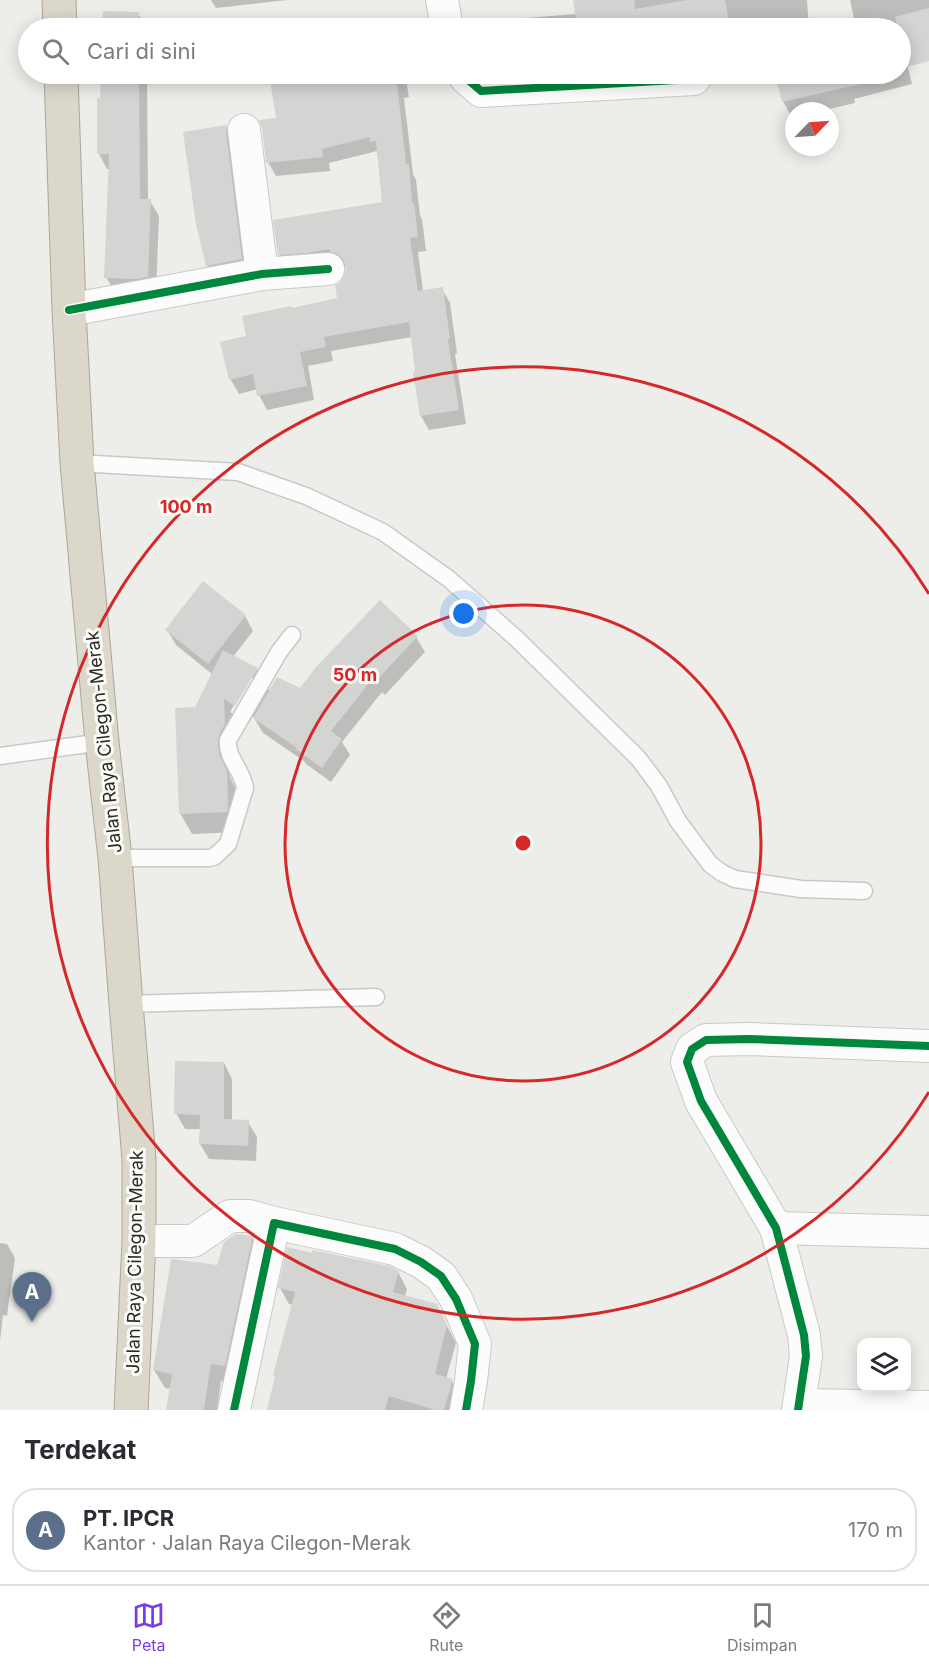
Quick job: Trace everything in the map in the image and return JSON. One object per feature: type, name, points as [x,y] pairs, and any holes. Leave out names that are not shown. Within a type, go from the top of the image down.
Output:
[{"type":"highway","points":[[59,0],[60,18]]},
{"type":"highway","name":"Jalan Raya Cilegon-Merak","points":[[61,84],[77,463],[102,742],[115,858],[139,1159],[139,1241],[131,1410]]},
{"type":"street","points":[[442,0],[445,18]]},
{"type":"street","points":[[473,84],[481,91],[605,84]]},
{"type":"street","points":[[244,129],[262,274]]},
{"type":"street","points":[[69,310],[262,274],[328,269]]},
{"type":"street","points":[[929,1046],[738,1039],[706,1040],[692,1049],[687,1062],[701,1101],[776,1228],[804,1335],[806,1356],[799,1407],[929,1407]]},
{"type":"street","points":[[139,1241],[193,1241],[230,1216],[249,1216],[395,1249],[421,1262],[441,1276],[456,1299],[475,1344],[466,1410]]},
{"type":"street","points":[[234,1410],[274,1223]]},
{"type":"street","points":[[776,1228],[929,1232]]},
{"type":"lane","points":[[77,463],[238,472],[306,496],[383,532],[449,579],[509,632],[638,758],[659,786],[678,821],[710,864],[722,873],[735,879],[801,889],[864,891]]},
{"type":"lane","points":[[115,858],[208,858],[213,857],[228,844],[246,788],[229,753],[228,740],[279,652],[292,635]]},
{"type":"lane","points":[[0,756],[102,742]]},
{"type":"lane","points":[[126,1004],[376,997]]},
{"type":"building","points":[[573,0],[634,0],[635,9],[688,0],[725,0],[728,18],[576,18]]},
{"type":"building","points":[[929,8],[929,61],[911,66],[911,18],[895,17]]},
{"type":"building","points":[[103,11],[139,12],[139,18],[103,18]]},
{"type":"building","points":[[101,84],[139,84],[140,199],[151,199],[148,277],[104,278],[109,154],[97,154],[97,98],[100,98]]},
{"type":"building","points":[[271,84],[397,84],[406,164],[409,164],[418,237],[410,238],[418,291],[443,287],[459,410],[420,416],[413,372],[415,371],[409,322],[324,337],[326,347],[300,352],[307,386],[257,396],[253,374],[229,380],[220,342],[246,336],[242,316],[337,298],[335,285],[344,276],[346,268],[343,259],[336,253],[330,252],[330,249],[278,255],[273,220],[382,202],[376,141],[370,142],[370,137],[322,149],[323,157],[266,163],[259,120],[276,118]]},
{"type":"building","points":[[778,84],[861,84],[782,102]]},
{"type":"building","points":[[227,125],[242,259],[206,266],[196,224],[183,132]]},
{"type":"building","points":[[203,581],[246,615],[208,664],[165,630]]},
{"type":"building","points":[[380,600],[418,636],[376,681],[373,678],[331,731],[342,739],[322,768],[253,718],[277,677],[300,688],[316,667]]},
{"type":"building","points":[[223,650],[258,668],[235,706],[224,699],[225,724],[219,735],[218,747],[227,771],[227,812],[179,814],[175,708],[195,707]]},
{"type":"building","points":[[175,1061],[224,1062],[224,1119],[249,1120],[248,1146],[199,1144],[200,1115],[174,1114]]},
{"type":"building","points":[[236,1234],[253,1236],[225,1366],[211,1364],[204,1410],[166,1410],[172,1374],[153,1370],[171,1259],[217,1265],[224,1242]]},
{"type":"building","points":[[287,1247],[389,1266],[399,1271],[393,1292],[437,1304],[447,1325],[435,1374],[453,1379],[444,1410],[435,1410],[389,1396],[385,1410],[267,1410],[275,1376],[273,1375],[295,1292],[278,1288]]},
{"type":"cycle path","points":[[473,84],[481,91],[605,84]]},
{"type":"cycle path","points":[[69,310],[262,274],[328,269]]},
{"type":"cycle path","points":[[798,1410],[806,1356],[804,1335],[776,1228],[701,1101],[687,1062],[692,1049],[706,1040],[749,1039],[929,1046]]},
{"type":"cycle path","points":[[234,1410],[274,1223],[395,1249],[421,1262],[441,1276],[456,1299],[475,1344],[466,1410]]},
{"type":"place","name":"PT. IPCR","points":[[32,1322]]}]
